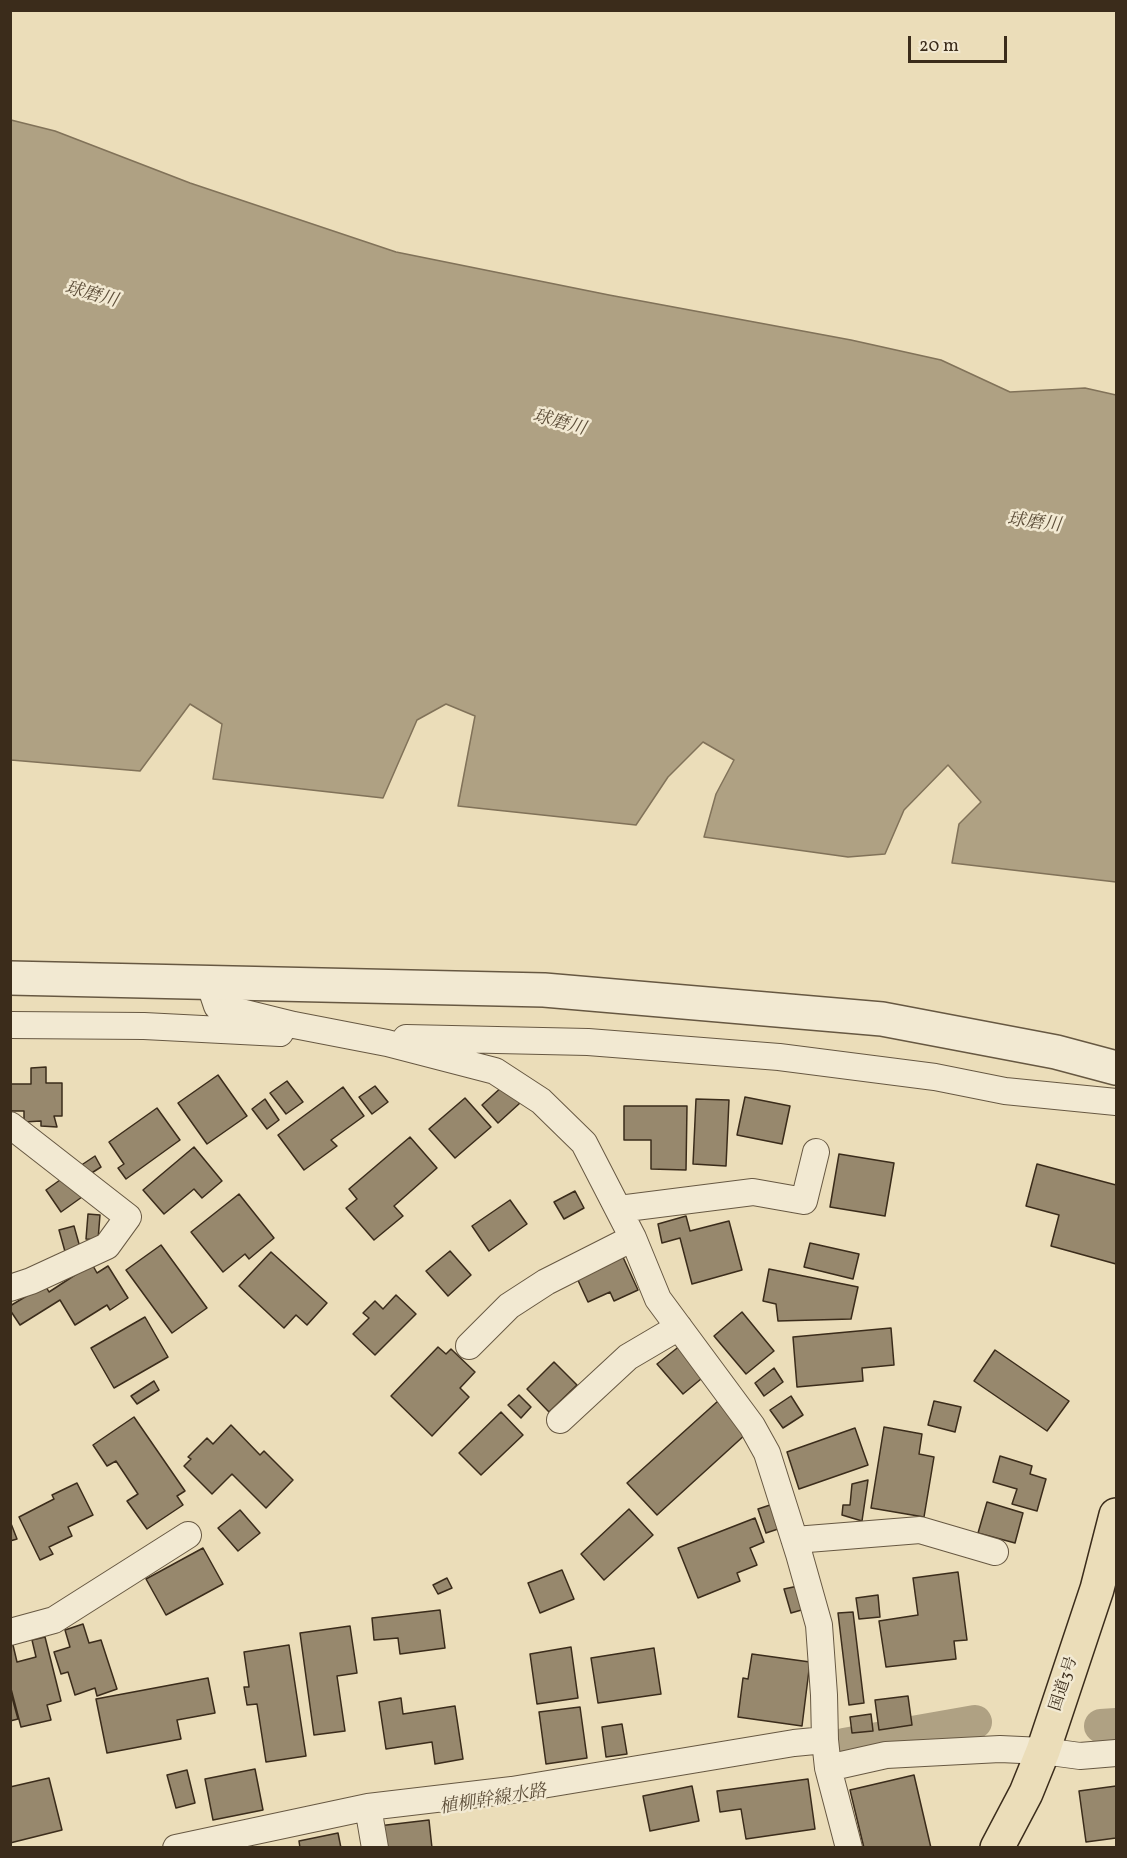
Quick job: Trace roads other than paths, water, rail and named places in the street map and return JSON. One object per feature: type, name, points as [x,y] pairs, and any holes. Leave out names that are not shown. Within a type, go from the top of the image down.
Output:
[{"type":"highway","name":"国道3号","points":[[997,1848],[1026,1792],[1043,1751],[1097,1589],[1116,1515]]},
{"type":"street","points":[[10,978],[544,990],[882,1019],[1056,1052],[1116,1068]]},
{"type":"street","points":[[209,982],[216,1006],[294,1025],[387,1043],[495,1071],[541,1101],[584,1143],[633,1238],[658,1299],[752,1426],[767,1453],[819,1624],[828,1768],[849,1848]]},
{"type":"street","points":[[10,1025],[144,1026],[356,1037],[588,1042],[779,1057],[935,1077],[1005,1090],[1116,1102]]},
{"type":"street","points":[[10,1125],[128,1217],[107,1246],[31,1281],[10,1287]]},
{"type":"street","points":[[619,1209],[753,1192],[804,1201],[816,1152]]},
{"type":"street","points":[[469,1346],[508,1306],[546,1282],[633,1238]]},
{"type":"street","points":[[560,1420],[628,1357],[679,1327]]},
{"type":"street","points":[[795,1540],[920,1530],[995,1552]]},
{"type":"street","points":[[10,1632],[54,1620],[188,1535]]},
{"type":"street","points":[[176,1848],[368,1807],[512,1790],[794,1743],[825,1740]]},
{"type":"street","points":[[828,1768],[886,1755],[1000,1749],[1080,1756],[1116,1753]]},
{"type":"street","points":[[368,1807],[375,1848]]},
{"type":"water","name":"球磨川","points":[[11,120],[55,131],[190,183],[396,252],[851,340],[941,360],[1010,392],[1085,388],[1116,395],[1116,882],[952,863],[959,824],[981,802],[948,765],[904,810],[885,854],[848,857],[704,837],[716,794],[734,760],[703,742],[668,777],[636,825],[458,806],[475,716],[446,704],[417,720],[383,798],[213,779],[222,724],[190,704],[140,771],[11,760]]},
{"type":"waterway","name":"植柳幹線水路","points":[[844,1745],[975,1722]]},
{"type":"waterway","name":"植柳幹線水路","points":[[1101,1726],[1116,1725]]}]
